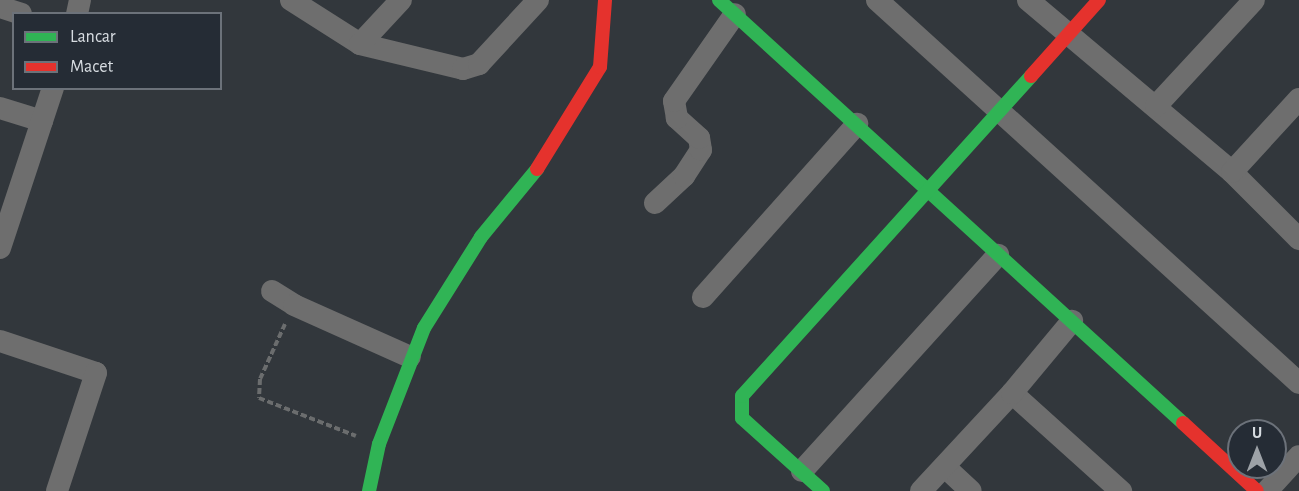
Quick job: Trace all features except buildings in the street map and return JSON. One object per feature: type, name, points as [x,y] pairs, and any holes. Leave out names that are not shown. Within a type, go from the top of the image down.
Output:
[{"type":"street","points":[[291,0],[360,44],[468,68],[479,64],[538,0]]},
{"type":"street","points":[[360,44],[400,0]]},
{"type":"street","points":[[369,491],[379,444],[410,357],[424,328],[481,237],[546,158],[600,67],[605,0]]},
{"type":"street","points":[[877,0],[1299,383]]},
{"type":"street","points":[[1028,0],[1232,172],[1299,239]]},
{"type":"street","points":[[823,491],[742,418],[739,411],[742,396],[931,191],[1099,0]]},
{"type":"street","points":[[1156,106],[1254,0]]},
{"type":"street","points":[[0,7],[15,12]]},
{"type":"street","points":[[655,204],[684,176],[701,150],[699,138],[676,118],[674,101],[727,7],[1257,491]]},
{"type":"street","points":[[0,248],[7,203],[42,121],[52,90]]},
{"type":"street","points":[[0,108],[42,121]]},
{"type":"street","points":[[1232,172],[1296,109]]},
{"type":"street","points":[[703,297],[857,124]]},
{"type":"street","points":[[802,471],[998,255]]},
{"type":"street","points":[[272,291],[294,305],[410,357]]},
{"type":"street","points":[[921,491],[1012,393],[1072,321]]},
{"type":"street","points":[[0,341],[96,373],[57,491]]},
{"type":"street","points":[[1012,393],[1121,491]]},
{"type":"street","points":[[1267,491],[1299,456]]},
{"type":"street","points":[[945,467],[971,491]]},
{"type":"path","points":[[294,305],[260,380],[259,398],[379,444]]},
{"type":"traffic: fast","points":[[719,0],[1183,423]]},
{"type":"traffic: fast","points":[[823,491],[742,418],[742,396],[1031,76]]},
{"type":"traffic: fast","points":[[369,491],[379,444],[424,328],[481,237],[537,169]]},
{"type":"traffic: jam","points":[[537,169],[600,67],[605,0]]},
{"type":"traffic: jam","points":[[1031,76],[1099,0]]},
{"type":"traffic: jam","points":[[1183,423],[1257,491]]}]
